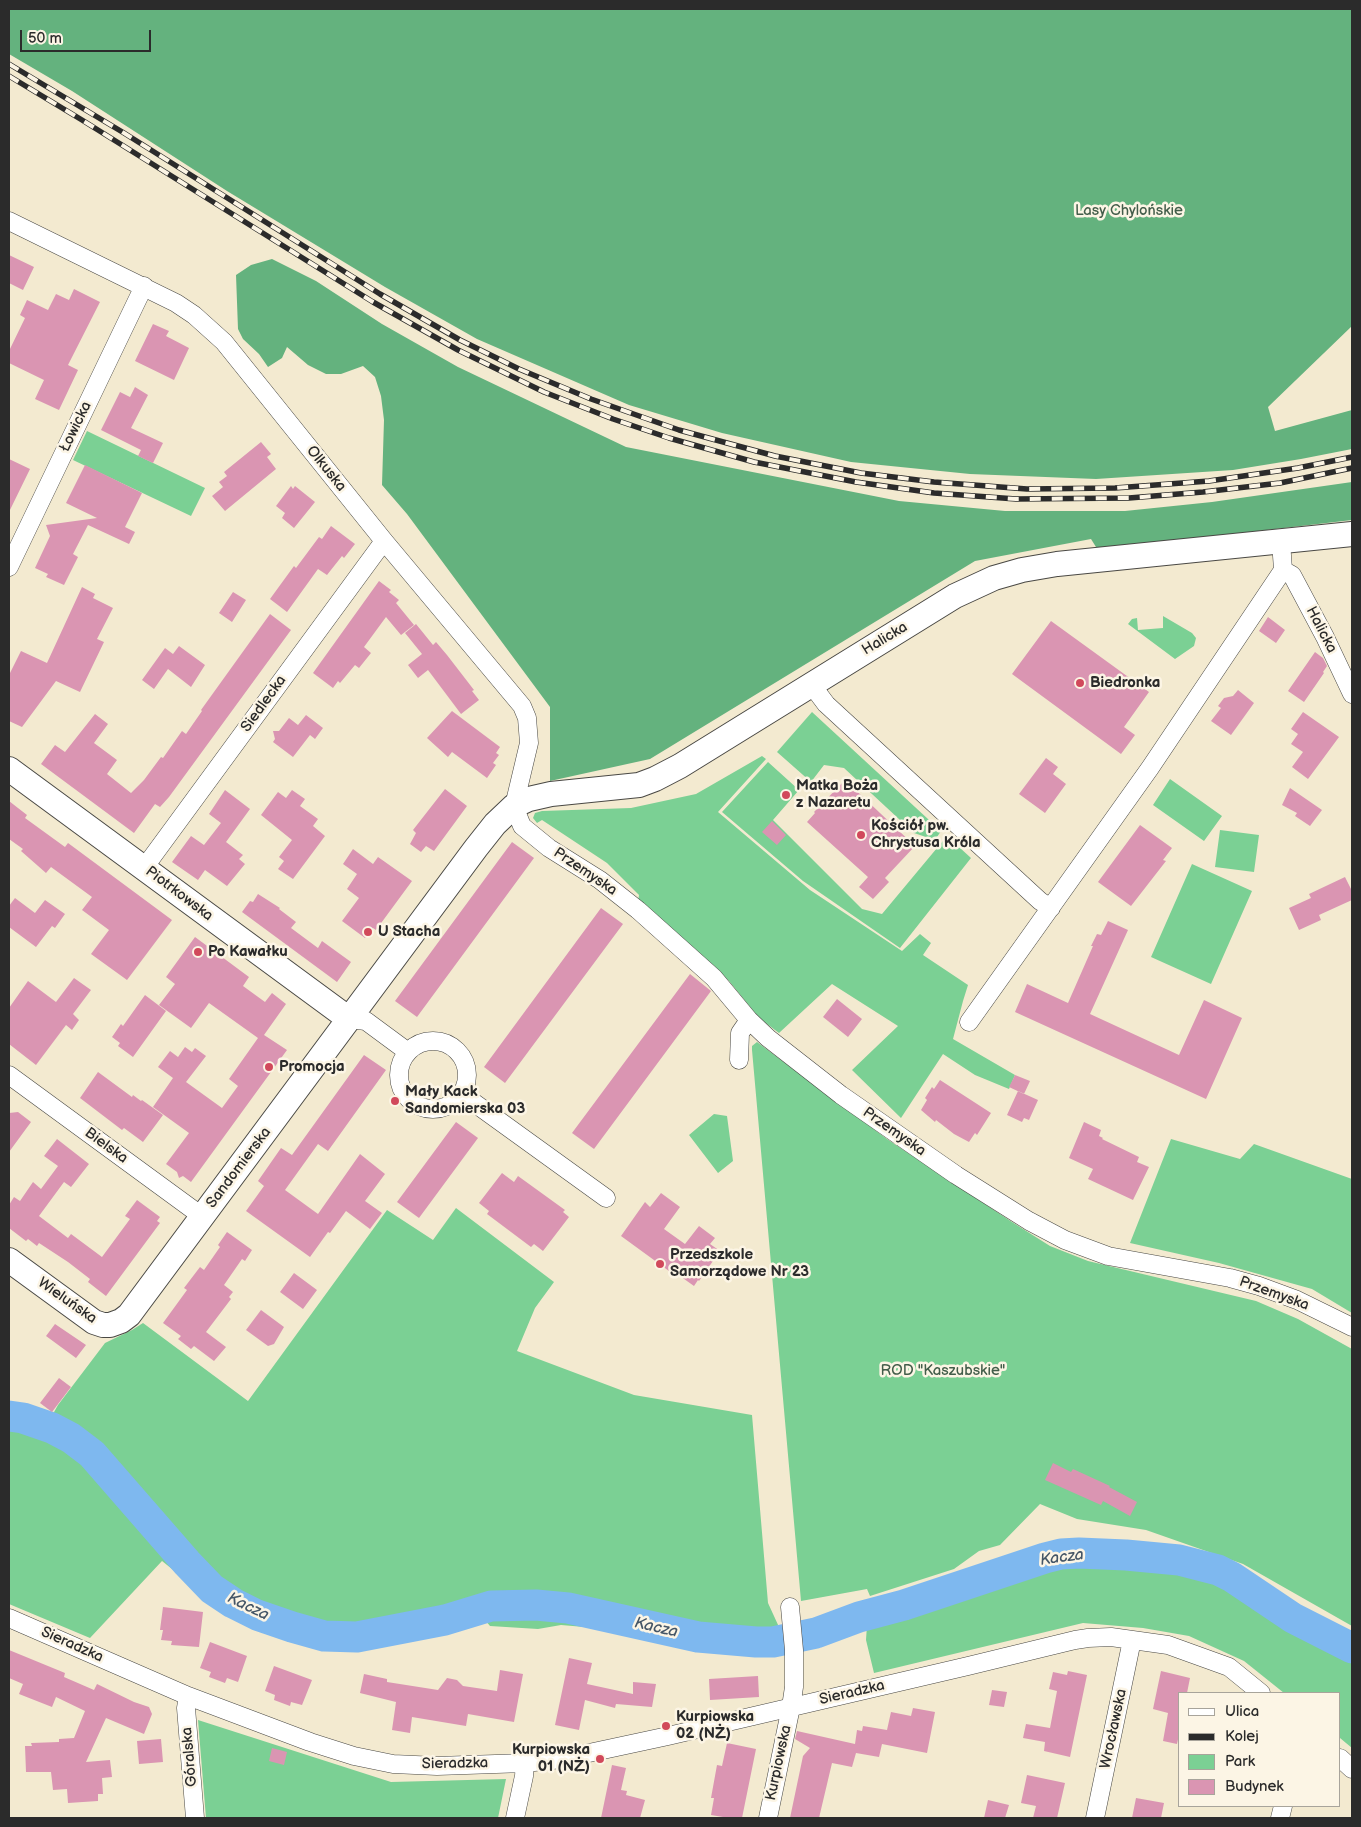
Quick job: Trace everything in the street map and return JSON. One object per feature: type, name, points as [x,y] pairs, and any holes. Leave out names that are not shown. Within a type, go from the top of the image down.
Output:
[{"type":"street","name":"Olkuska","points":[[9,221],[176,303],[194,314],[224,342],[384,540],[522,706],[527,718],[529,743],[514,806]]},
{"type":"street","name":"Łowicka","points":[[10,560],[144,286]]},
{"type":"street","name":"Halicka","points":[[514,806],[529,799],[551,794],[640,785],[655,779],[680,766],[955,596],[994,578],[1022,570],[1057,564],[1352,534]]},
{"type":"street","name":"Siedlecka","points":[[144,868],[384,540]]},
{"type":"street","points":[[969,1022],[1150,768],[1283,570],[1280,541]]},
{"type":"street","name":"Halicka","points":[[1283,570],[1292,575],[1326,637],[1352,694]]},
{"type":"street","points":[[811,684],[826,704],[1034,895],[1051,908]]},
{"type":"street","name":"Piotrkowska","points":[[9,769],[349,1019]]},
{"type":"street","name":"Sandomierska","points":[[129,1315],[476,848],[495,824],[514,806]]},
{"type":"street","name":"Przemyska","points":[[514,806],[522,826],[527,832],[600,880],[638,910],[714,978],[749,1020],[774,1043],[841,1095],[948,1170],[1021,1216],[1065,1240],[1108,1256],[1230,1278],[1259,1286],[1297,1300],[1352,1327]]},
{"type":"street","points":[[349,1019],[366,1021],[408,1052]]},
{"type":"street","points":[[739,1060],[740,1033],[749,1020]]},
{"type":"street","points":[[434,1041],[448,1044],[458,1053],[465,1064],[467,1079],[462,1094],[452,1104],[438,1109],[424,1108],[411,1102],[402,1090],[399,1077],[401,1064],[408,1052],[420,1044],[434,1041]]},
{"type":"street","name":"Bielska","points":[[9,1075],[203,1217]]},
{"type":"street","points":[[462,1094],[606,1198]]},
{"type":"street","name":"Wieluńska","points":[[9,1260],[94,1322],[103,1325],[110,1324],[121,1321],[129,1315]]},
{"type":"street","points":[[790,1607],[794,1650],[794,1688],[791,1707]]},
{"type":"street","name":"Sieradzka","points":[[9,1618],[188,1696],[310,1742],[354,1756],[393,1764],[436,1766],[524,1763],[562,1759],[1075,1640],[1111,1637],[1168,1645],[1229,1667],[1260,1692]]},
{"type":"street","name":"Wrocławska","points":[[1095,1818],[1132,1640]]},
{"type":"street","name":"Góralska","points":[[188,1696],[186,1708],[195,1818]]},
{"type":"street","name":"Kurpiowska","points":[[768,1818],[791,1707]]},
{"type":"street","points":[[1341,1759],[1352,1768]]},
{"type":"street","points":[[515,1818],[524,1776],[524,1763]]},
{"type":"green space","name":"Lasy Chylońskie","points":[[9,9],[1352,9],[1352,326],[1268,407],[1275,431],[1352,410],[1352,449],[1233,470],[1096,479],[970,474],[851,462],[722,433],[629,405],[477,339],[385,287],[227,191],[72,91],[9,54]]},
{"type":"green space","points":[[272,259],[316,281],[382,324],[458,367],[626,447],[899,501],[1005,511],[1125,511],[1212,502],[1352,482],[1352,520],[1113,548],[1096,547],[1091,539],[975,561],[650,759],[550,781],[550,707],[407,514],[382,485],[384,420],[381,396],[375,377],[363,366],[341,374],[326,374],[308,365],[287,347],[282,358],[268,367],[259,354],[243,339],[238,329],[236,275],[251,265]]},
{"type":"green space","points":[[87,431],[205,488],[191,516],[73,460]]},
{"type":"green space","points":[[1163,616],[1192,633],[1196,638],[1194,646],[1175,659],[1128,624],[1132,619],[1137,618],[1138,630],[1163,628]]},
{"type":"green space","points":[[812,712],[941,831],[935,840],[914,833],[844,768],[824,765],[811,782],[777,752]]},
{"type":"green space","points":[[762,756],[766,759],[718,812],[810,890],[902,951],[920,934],[931,943],[923,955],[968,985],[953,1039],[1015,1075],[1009,1089],[975,1075],[943,1054],[901,1118],[852,1070],[898,1026],[832,984],[779,1033],[759,1018],[729,981],[638,902],[639,895],[607,863],[542,820],[537,823],[533,818],[535,813],[542,811],[631,808],[696,794]]},
{"type":"green space","points":[[768,762],[799,790],[773,820],[862,909],[882,914],[947,836],[971,858],[900,948],[803,881],[722,812]]},
{"type":"green space","points":[[1170,779],[1222,816],[1204,841],[1153,805]]},
{"type":"green space","points":[[1220,830],[1259,835],[1254,872],[1215,867]]},
{"type":"green space","points":[[1192,864],[1252,891],[1211,984],[1151,957]]},
{"type":"green space","name":"ROD \"Kaszubskie\"","points":[[757,1042],[887,1139],[1050,1246],[1088,1261],[1256,1301],[1298,1319],[1352,1349],[1352,1626],[1243,1564],[1146,1530],[1077,1519],[1040,1504],[1000,1545],[979,1551],[954,1569],[870,1596],[867,1589],[801,1601],[752,1050],[752,1046]]},
{"type":"green space","points":[[714,1114],[727,1116],[733,1161],[718,1173],[689,1135]]},
{"type":"green space","points":[[1171,1139],[1240,1159],[1254,1144],[1352,1179],[1352,1313],[1312,1289],[1219,1263],[1130,1243]]},
{"type":"green space","points":[[456,1208],[554,1282],[535,1308],[517,1351],[634,1395],[752,1415],[768,1603],[779,1627],[746,1628],[611,1612],[620,1630],[561,1625],[538,1629],[490,1626],[485,1620],[362,1648],[328,1649],[234,1616],[162,1561],[90,1638],[9,1604],[9,1409],[26,1411],[49,1421],[58,1405],[105,1343],[143,1323],[248,1401],[387,1210],[433,1240]]},
{"type":"green space","points":[[1063,1560],[1154,1566],[1205,1579],[1352,1657],[1352,1748],[1341,1739],[1341,1692],[1283,1692],[1244,1661],[1189,1636],[1143,1628],[1083,1623],[874,1673],[866,1640],[867,1625]]},
{"type":"green space","points":[[198,1720],[391,1782],[506,1779],[498,1818],[206,1818]]},
{"type":"building","points":[[9,255],[34,267],[23,290],[9,283]]},
{"type":"building","points":[[74,289],[100,302],[68,365],[78,370],[59,410],[35,399],[44,380],[9,363],[9,351],[25,318],[20,315],[27,300],[48,310],[56,294],[69,300]]},
{"type":"building","points":[[153,324],[169,331],[166,336],[189,348],[174,380],[135,361]]},
{"type":"building","points":[[135,387],[148,395],[131,428],[163,443],[153,463],[138,456],[141,450],[101,430],[120,392],[130,397]]},
{"type":"building","points":[[261,442],[271,454],[267,457],[276,469],[225,511],[212,496],[223,487],[219,482],[227,476],[224,472]]},
{"type":"building","points":[[9,459],[30,469],[9,512]]},
{"type":"building","points":[[85,465],[142,493],[125,527],[135,532],[129,544],[88,525],[73,554],[78,557],[64,585],[46,577],[48,574],[35,568],[50,536],[46,525],[97,518],[66,503]]},
{"type":"building","points":[[291,486],[293,489],[295,486],[315,502],[294,528],[282,518],[285,513],[276,506]]},
{"type":"building","points":[[331,526],[355,544],[344,558],[342,556],[327,575],[318,569],[287,612],[270,599],[294,566],[296,568],[319,537],[322,539]]},
{"type":"building","points":[[379,581],[391,590],[389,592],[399,600],[396,603],[414,625],[401,635],[386,617],[364,647],[371,653],[359,668],[355,665],[340,683],[338,681],[333,688],[313,673]]},
{"type":"building","points":[[82,587],[95,594],[93,598],[113,608],[97,639],[104,642],[80,692],[56,681],[22,727],[9,721],[9,675],[21,651],[47,663]]},
{"type":"building","points":[[233,592],[246,600],[232,622],[219,613]]},
{"type":"building","points":[[270,614],[291,630],[169,797],[160,807],[155,804],[134,833],[41,764],[55,745],[65,752],[95,714],[108,724],[94,743],[117,760],[107,774],[131,793],[144,780],[161,757],[163,758],[182,731],[186,734]]},
{"type":"building","points":[[1268,617],[1285,630],[1276,643],[1259,631]]},
{"type":"building","name":"Biedronka","points":[[1051,621],[1149,692],[1124,727],[1135,735],[1121,754],[1012,674]]},
{"type":"building","points":[[416,624],[433,645],[436,642],[447,655],[474,690],[472,691],[479,700],[461,714],[428,670],[418,678],[408,665],[422,654],[405,633]]},
{"type":"building","points":[[179,646],[205,665],[191,687],[168,669],[154,689],[142,680],[165,648],[173,654]]},
{"type":"building","points":[[1315,652],[1323,658],[1327,666],[1304,702],[1288,691]]},
{"type":"building","points":[[1238,690],[1254,703],[1231,735],[1211,721],[1221,708],[1218,706],[1224,698],[1233,696]]},
{"type":"building","points":[[452,711],[500,747],[496,753],[499,755],[493,763],[496,765],[487,778],[452,752],[448,757],[427,738]]},
{"type":"building","points":[[1303,712],[1339,737],[1308,779],[1292,767],[1303,752],[1291,744],[1298,734],[1291,729]]},
{"type":"building","points":[[306,715],[323,728],[315,739],[310,735],[293,757],[273,742],[275,739],[273,731],[279,731],[289,718],[298,725]]},
{"type":"building","points":[[1046,758],[1058,767],[1053,774],[1066,784],[1045,813],[1019,794]]},
{"type":"building","name":"Kościół pw. Chrystusa Króla","points":[[845,780],[915,846],[885,878],[889,882],[873,899],[859,887],[868,877],[807,822],[814,812]]},
{"type":"building","points":[[1290,788],[1322,810],[1310,826],[1295,816],[1297,813],[1282,805]]},
{"type":"building","points":[[445,789],[467,806],[434,851],[426,846],[421,852],[410,844],[416,833],[413,830]]},
{"type":"building","points":[[225,790],[250,809],[226,842],[243,855],[239,859],[245,864],[227,886],[205,870],[198,880],[172,862],[191,836],[204,845],[221,823],[209,814]]},
{"type":"building","points":[[292,790],[305,799],[300,806],[318,819],[313,826],[325,836],[293,879],[278,869],[284,861],[279,857],[292,840],[261,815],[278,792],[286,798]]},
{"type":"building","points":[[9,801],[27,815],[25,818],[65,847],[68,843],[172,920],[127,980],[91,954],[109,930],[82,910],[92,897],[51,867],[46,873],[21,851],[23,849],[9,839]]},
{"type":"building","points":[[772,821],[786,835],[777,845],[762,832]]},
{"type":"building","points":[[1140,825],[1172,848],[1163,860],[1166,861],[1131,906],[1098,882]]},
{"type":"building","points":[[512,842],[534,858],[417,1017],[395,1001]]},
{"type":"building","points":[[353,849],[373,864],[378,857],[412,881],[376,930],[373,928],[365,938],[342,921],[359,898],[347,889],[357,874],[343,864]]},
{"type":"building","points":[[1345,877],[1352,891],[1352,900],[1319,915],[1321,920],[1299,930],[1289,908],[1311,898],[1309,894]]},
{"type":"building","points":[[258,894],[280,908],[296,922],[291,928],[318,948],[322,941],[351,962],[337,982],[242,912],[250,901],[253,902]]},
{"type":"building","points":[[15,898],[35,913],[45,900],[65,914],[55,928],[52,926],[36,947],[9,927],[9,906]]},
{"type":"building","points":[[601,908],[623,924],[505,1083],[484,1067]]},
{"type":"building","points":[[1108,921],[1128,930],[1090,1014],[1179,1055],[1204,1000],[1242,1018],[1206,1099],[1015,1012],[1027,984],[1068,1003],[1093,946],[1091,946],[1097,934],[1101,935]]},
{"type":"building","points":[[195,937],[249,977],[243,986],[265,1002],[272,993],[286,1004],[264,1035],[287,1050],[191,1182],[183,1176],[179,1178],[177,1172],[166,1164],[189,1133],[153,1107],[173,1078],[158,1067],[170,1051],[178,1057],[185,1047],[192,1052],[195,1048],[206,1056],[186,1082],[222,1108],[238,1086],[229,1079],[258,1038],[209,1003],[191,1028],[159,1005],[175,984],[166,977]]},
{"type":"building","points":[[690,974],[711,991],[594,1149],[572,1133]]},
{"type":"building","points":[[74,978],[91,990],[73,1014],[79,1020],[72,1030],[66,1025],[36,1065],[9,1044],[9,1008],[28,981],[56,1002]]},
{"type":"building","points":[[145,995],[166,1011],[133,1057],[118,1046],[120,1043],[112,1037],[121,1024],[123,1026]]},
{"type":"building","points":[[837,999],[862,1019],[848,1037],[823,1017]]},
{"type":"building","points":[[364,1055],[386,1070],[328,1151],[318,1144],[285,1190],[318,1214],[360,1154],[385,1174],[365,1201],[382,1213],[370,1229],[346,1211],[310,1257],[246,1211],[264,1186],[258,1181],[281,1148],[292,1155]]},
{"type":"building","points":[[98,1072],[132,1097],[133,1095],[142,1100],[163,1115],[143,1142],[124,1128],[122,1130],[80,1098]]},
{"type":"building","points":[[1015,1075],[1030,1081],[1024,1094],[1009,1087]]},
{"type":"building","points":[[940,1080],[991,1113],[977,1135],[975,1133],[969,1142],[954,1134],[936,1120],[935,1122],[921,1110],[927,1100],[925,1098],[932,1087],[934,1089]]},
{"type":"building","points":[[1018,1091],[1038,1100],[1029,1120],[1024,1118],[1022,1122],[1007,1115]]},
{"type":"building","points":[[18,1112],[31,1122],[9,1152],[9,1113]]},
{"type":"building","points":[[456,1122],[478,1138],[419,1218],[397,1202]]},
{"type":"building","points":[[1084,1122],[1101,1130],[1099,1136],[1102,1139],[1139,1157],[1137,1162],[1149,1167],[1133,1200],[1088,1179],[1093,1169],[1069,1158]]},
{"type":"building","points":[[57,1139],[89,1164],[71,1187],[64,1182],[39,1216],[68,1238],[71,1234],[102,1257],[130,1219],[125,1216],[137,1200],[160,1217],[157,1221],[160,1223],[106,1296],[88,1282],[90,1279],[68,1262],[39,1243],[37,1246],[28,1239],[26,1241],[9,1228],[9,1205],[14,1197],[20,1201],[33,1182],[41,1189],[58,1166],[44,1156]]},
{"type":"building","points":[[502,1173],[514,1182],[518,1176],[565,1210],[563,1212],[569,1217],[543,1251],[534,1244],[531,1247],[487,1214],[489,1211],[479,1203]]},
{"type":"building","points":[[661,1193],[680,1207],[664,1229],[685,1244],[699,1226],[715,1238],[710,1244],[720,1251],[694,1286],[670,1269],[669,1271],[621,1236],[645,1202],[650,1207]]},
{"type":"building","points":[[227,1232],[252,1250],[245,1261],[242,1259],[224,1285],[233,1292],[229,1297],[231,1299],[206,1332],[226,1347],[214,1361],[194,1346],[191,1349],[178,1339],[181,1336],[163,1323],[187,1290],[184,1288],[200,1267],[204,1270],[220,1247],[218,1245]]},
{"type":"building","points":[[294,1273],[317,1290],[303,1309],[280,1292]]},
{"type":"building","points":[[261,1310],[284,1327],[274,1344],[268,1346],[246,1330]]},
{"type":"building","points":[[55,1324],[86,1345],[76,1358],[46,1336]]},
{"type":"building","points":[[59,1378],[71,1387],[52,1412],[40,1403]]},
{"type":"building","points":[[1053,1463],[1071,1472],[1073,1469],[1110,1486],[1137,1502],[1130,1516],[1103,1501],[1101,1505],[1045,1480]]},
{"type":"building","points":[[163,1607],[203,1612],[199,1647],[171,1645],[172,1641],[161,1640],[163,1630],[160,1630]]},
{"type":"building","points":[[210,1642],[247,1656],[238,1682],[227,1678],[225,1683],[209,1677],[211,1672],[200,1668]]},
{"type":"building","points":[[9,1650],[65,1673],[64,1677],[94,1690],[97,1684],[149,1707],[152,1714],[144,1734],[106,1718],[86,1762],[110,1760],[112,1777],[102,1778],[103,1794],[98,1794],[98,1801],[68,1803],[67,1789],[53,1790],[51,1772],[26,1772],[25,1746],[32,1746],[31,1743],[59,1742],[59,1739],[74,1738],[85,1711],[56,1697],[52,1707],[19,1694],[23,1684],[9,1678]]},
{"type":"building","points":[[569,1658],[592,1663],[587,1684],[633,1694],[633,1682],[656,1684],[652,1707],[616,1704],[615,1708],[585,1700],[579,1730],[555,1725]]},
{"type":"building","points":[[274,1666],[312,1680],[302,1705],[291,1702],[290,1706],[274,1700],[275,1695],[265,1691]]},
{"type":"building","points":[[500,1670],[523,1674],[514,1722],[468,1714],[466,1726],[412,1717],[410,1733],[392,1730],[396,1702],[360,1693],[364,1674],[387,1679],[387,1682],[438,1690],[447,1678],[457,1680],[463,1686],[497,1691]]},
{"type":"building","points":[[1068,1671],[1087,1675],[1070,1757],[1044,1751],[1045,1742],[1023,1738],[1026,1724],[1050,1728],[1057,1691],[1049,1689],[1053,1672],[1067,1675]]},
{"type":"building","points":[[1161,1671],[1190,1678],[1187,1692],[1178,1692],[1177,1744],[1163,1741],[1168,1713],[1153,1709]]},
{"type":"building","points":[[758,1676],[759,1697],[710,1700],[709,1679]]},
{"type":"building","points":[[992,1690],[1007,1692],[1004,1707],[989,1705]]},
{"type":"building","points":[[913,1708],[935,1712],[927,1753],[882,1744],[879,1757],[856,1753],[852,1767],[832,1763],[819,1818],[790,1818],[803,1756],[810,1748],[795,1739],[797,1731],[855,1744],[857,1730],[862,1731],[863,1726],[887,1730],[891,1712],[911,1716]]},
{"type":"building","points":[[161,1739],[163,1762],[139,1764],[137,1741]]},
{"type":"building","points":[[727,1743],[756,1749],[742,1818],[711,1815],[714,1798],[711,1798],[717,1765],[722,1766]]},
{"type":"building","points":[[272,1748],[287,1752],[284,1765],[269,1761]]},
{"type":"building","points":[[612,1765],[626,1768],[621,1790],[627,1791],[626,1795],[645,1800],[640,1818],[601,1818]]},
{"type":"building","points":[[1027,1775],[1065,1783],[1057,1818],[1033,1818],[1036,1806],[1021,1803]]},
{"type":"building","points":[[1136,1798],[1164,1803],[1161,1818],[1132,1818]]},
{"type":"building","points":[[988,1800],[1009,1805],[1005,1818],[984,1818]]},
{"type":"waterway","name":"Kacza","points":[[9,1416],[23,1418],[52,1428],[71,1438],[92,1454],[212,1589],[233,1603],[257,1615],[324,1636],[357,1637],[445,1620],[491,1606],[536,1605],[568,1608],[698,1637],[773,1642],[816,1633],[859,1617],[904,1605],[1045,1558],[1061,1554],[1079,1553],[1179,1560],[1218,1570],[1232,1577],[1293,1618],[1352,1648]]},
{"type":"railway","points":[[9,64],[124,133],[380,294],[460,340],[519,369],[591,399],[679,430],[775,456],[861,473],[934,482],[1027,489],[1115,488],[1209,481],[1298,468],[1352,457]]},
{"type":"railway","points":[[9,76],[373,302],[458,350],[544,392],[613,419],[669,438],[754,462],[856,482],[934,493],[1016,499],[1129,498],[1203,492],[1280,483],[1352,468]]},
{"type":"place","name":"Biedronka","points":[[1080,683]]},
{"type":"place","name":"Matka Boża z Nazaretu","points":[[786,795]]},
{"type":"place","name":"Kościół pw. Chrystusa Króla","points":[[861,835]]},
{"type":"place","name":"U Stacha","points":[[368,932]]},
{"type":"place","name":"Po Kawałku","points":[[198,952]]},
{"type":"place","name":"Promocja","points":[[269,1067]]},
{"type":"place","name":"Mały Kack Sandomierska 03","points":[[395,1101]]},
{"type":"place","name":"Przedszkole Samorządowe Nr 23","points":[[660,1264]]},
{"type":"place","name":"Kurpiowska 02 (NŻ)","points":[[666,1726]]},
{"type":"place","name":"Kurpiowska 01 (NŻ)","points":[[600,1759]]}]
